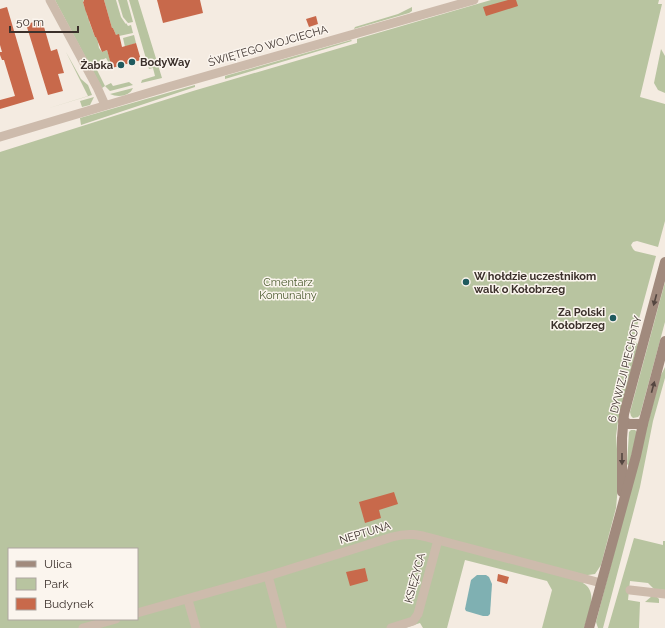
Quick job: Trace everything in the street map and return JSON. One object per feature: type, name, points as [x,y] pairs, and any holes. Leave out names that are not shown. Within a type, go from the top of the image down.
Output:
[{"type":"street","points":[[50,0],[97,87],[105,105]]},
{"type":"street","name":"ŚWIĘTEGO WOJCIECHA","points":[[0,137],[105,105],[474,0]]},
{"type":"street","name":"6 DYWIZJI PIECHOTY","points":[[622,506],[623,420],[665,262]]},
{"type":"street","name":"6 DYWIZJI PIECHOTY","points":[[589,628],[636,456],[665,341]]},
{"type":"street","points":[[623,420],[629,424],[643,424]]},
{"type":"street","name":"NEPTUNA","points":[[138,613],[188,600],[405,534],[438,540],[601,583]]},
{"type":"street","name":"KSIĘŻYCA","points":[[391,628],[413,621],[418,614],[438,540]]},
{"type":"street","points":[[268,576],[282,628]]},
{"type":"street","points":[[630,590],[665,594]]},
{"type":"street","points":[[188,600],[196,628]]},
{"type":"street","points":[[83,628],[112,620]]},
{"type":"green space","points":[[55,0],[84,0],[83,2],[85,9],[87,8],[86,11],[88,18],[90,18],[89,21],[95,37],[97,37],[99,48],[102,52],[107,50],[113,70],[106,58],[94,64],[105,86],[102,88]]},
{"type":"green space","points":[[104,0],[116,0],[121,17],[125,24],[126,23],[128,26],[131,25],[133,33],[119,36],[116,35],[112,28]]},
{"type":"green space","points":[[118,0],[127,0],[133,22],[128,23],[123,17]]},
{"type":"green space","points":[[129,0],[138,0],[162,78],[141,83],[142,80],[155,76],[153,68],[149,69]]},
{"type":"green space","name":"Cmentarz Komunalny","points":[[491,0],[659,0],[658,4],[662,4],[640,97],[665,104],[665,221],[658,247],[637,241],[633,242],[631,245],[635,251],[656,256],[633,341],[638,344],[618,421],[616,436],[619,475],[616,508],[601,565],[595,574],[588,575],[583,583],[588,587],[591,598],[590,610],[584,628],[542,628],[552,590],[547,581],[465,560],[447,628],[423,628],[420,623],[405,628],[0,628],[0,152],[193,91],[357,43],[357,39]]},
{"type":"green space","points":[[412,7],[412,11],[409,13],[354,29],[355,27],[398,14]]},
{"type":"green space","points":[[134,35],[136,43],[125,47],[123,38]]},
{"type":"green space","points":[[351,40],[352,41],[225,79],[225,76]]},
{"type":"green space","points":[[661,49],[665,56],[665,93],[658,90],[654,83]]},
{"type":"green space","points":[[66,52],[81,79],[88,85],[92,95],[46,109],[88,96]]},
{"type":"green space","points":[[129,82],[133,85],[110,91],[105,86],[111,83],[113,86]]},
{"type":"green space","points":[[195,85],[195,87],[81,125],[80,118]]},
{"type":"green space","points":[[133,88],[129,93],[123,96],[110,94]]},
{"type":"green space","points":[[94,97],[90,105],[82,107],[80,101]]},
{"type":"green space","points":[[665,282],[665,322],[640,415],[633,418],[630,412]]},
{"type":"green space","points":[[665,367],[665,378],[653,421],[640,487],[603,628],[598,628],[596,622],[660,377]]},
{"type":"green space","points":[[631,430],[635,430],[637,432],[629,466],[627,464],[629,432]]},
{"type":"green space","points":[[634,538],[663,545],[663,541],[665,541],[665,590],[654,589],[648,583],[630,581],[628,600],[640,602],[639,628],[608,628]]},
{"type":"green space","points":[[652,596],[659,599],[659,603],[645,602]]},
{"type":"water","points":[[477,575],[486,575],[489,577],[492,584],[490,614],[488,616],[466,611],[465,609],[471,580]]},
{"type":"building","points":[[84,0],[104,0],[112,28],[116,35],[119,34],[122,47],[136,43],[141,60],[112,68],[107,50],[102,52],[95,37],[85,9],[83,2]]},
{"type":"building","points":[[157,0],[200,0],[203,13],[163,23]]},
{"type":"building","points":[[508,0],[516,0],[518,6],[486,16],[483,7]]},
{"type":"building","points":[[7,7],[34,99],[0,109],[0,100],[15,96],[4,60],[2,60],[0,55],[0,52],[2,52],[0,45],[0,9]]},
{"type":"building","points":[[316,16],[318,24],[309,27],[306,19]]},
{"type":"building","points":[[42,20],[51,51],[57,49],[64,73],[58,74],[63,91],[48,95],[26,24]]},
{"type":"building","points":[[394,492],[398,504],[379,510],[381,518],[365,523],[359,502]]},
{"type":"building","points":[[365,568],[368,581],[350,586],[346,572]]},
{"type":"building","points":[[498,574],[509,577],[507,584],[497,581]]},
{"type":"place","name":"BodyWay","points":[[132,62]]},
{"type":"place","name":"Żabka","points":[[121,65]]},
{"type":"place","name":"W hołdzie uczestnikom walk o Kołobrzeg","points":[[466,282]]},
{"type":"place","name":"Za Polski Kołobrzeg","points":[[613,318]]}]
